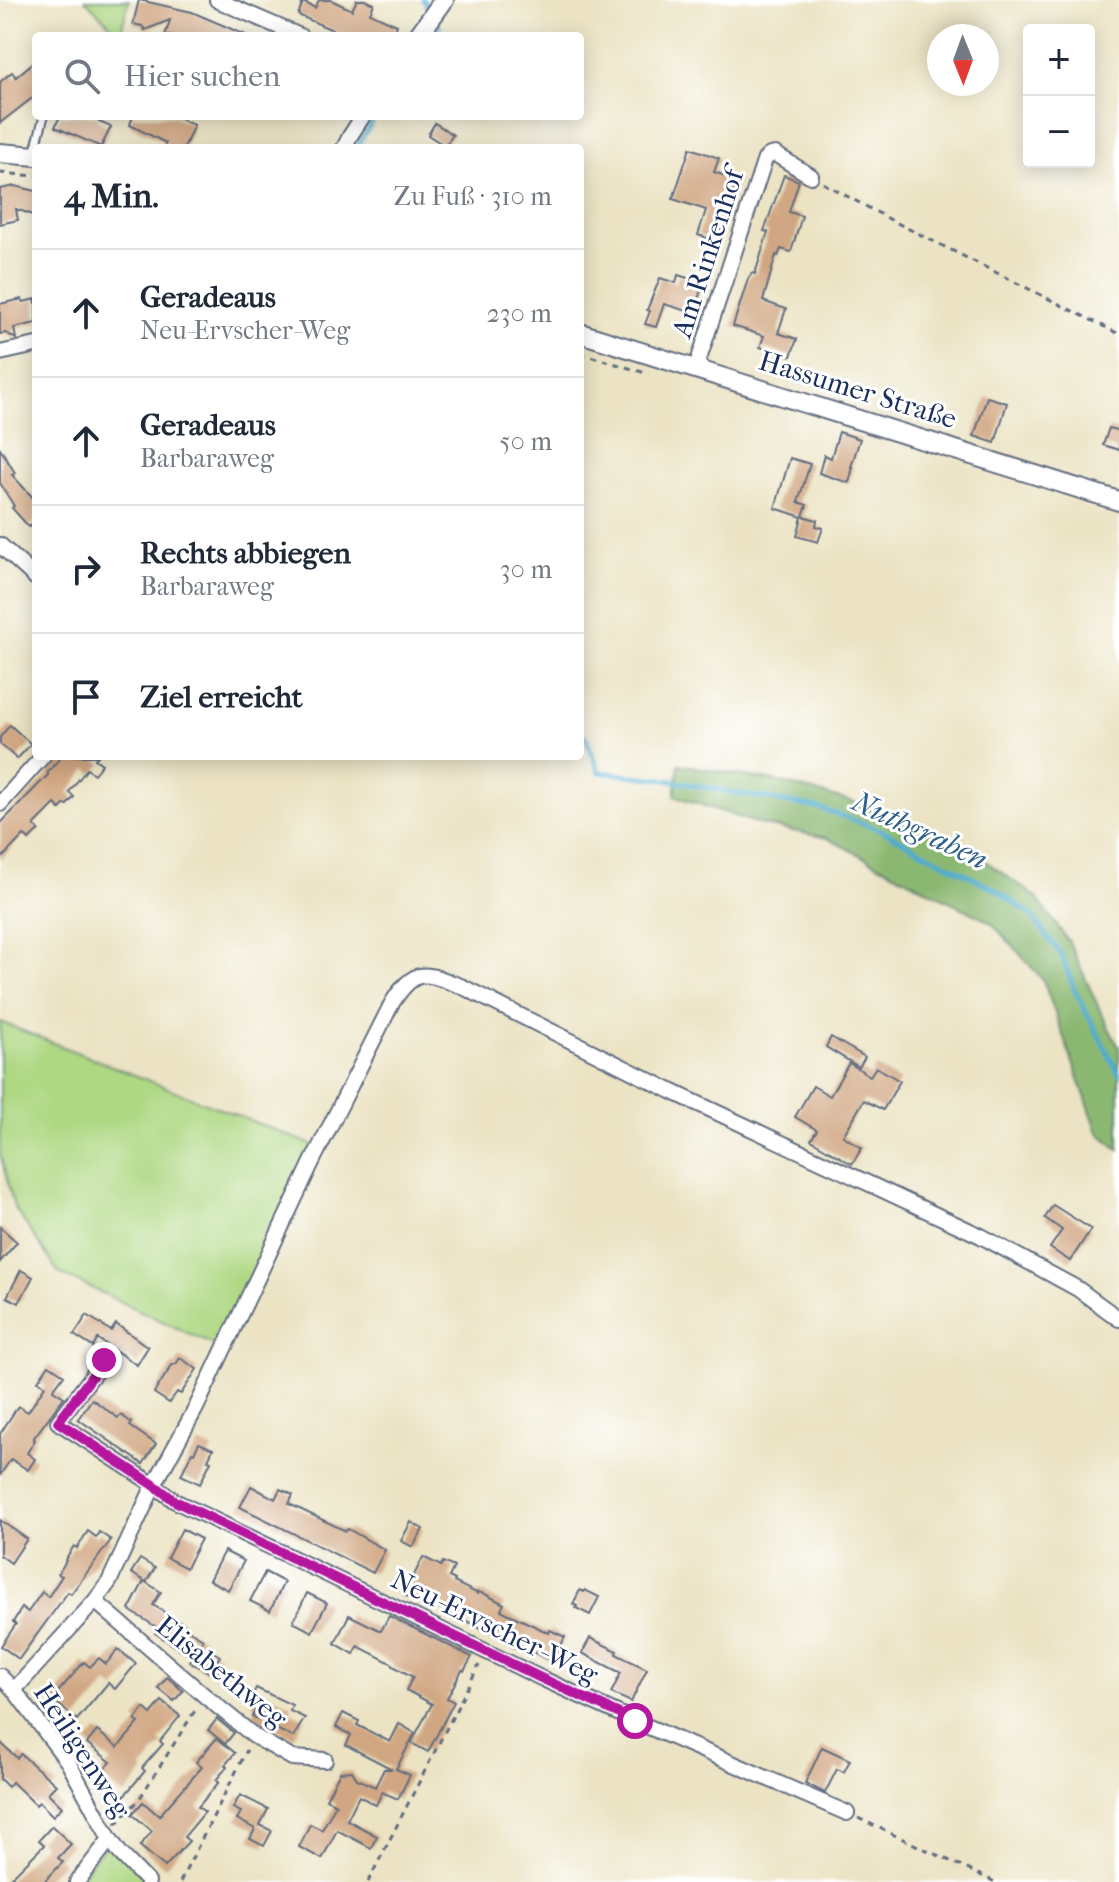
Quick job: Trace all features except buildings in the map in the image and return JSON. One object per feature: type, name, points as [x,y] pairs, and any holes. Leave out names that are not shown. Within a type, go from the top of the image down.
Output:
[{"type":"street","points":[[217,0],[249,6],[293,32]]},
{"type":"street","points":[[421,32],[444,0]]},
{"type":"street","points":[[346,144],[361,120]]},
{"type":"street","points":[[0,153],[32,156]]},
{"type":"street","name":"Am Rinkenhof","points":[[696,368],[765,159],[775,154],[811,176]]},
{"type":"street","name":"Hassumer Straße","points":[[584,334],[1119,501]]},
{"type":"street","points":[[0,353],[32,346]]},
{"type":"street","points":[[0,545],[32,574]]},
{"type":"street","points":[[0,804],[39,760]]},
{"type":"street","points":[[14,1690],[109,1582],[392,1003],[408,981],[415,977],[433,976],[463,987],[673,1092],[981,1236],[1078,1289],[1119,1319]]},
{"type":"street","name":"Neu-Ervscher-Weg","points":[[104,1360],[58,1422],[175,1501],[635,1721],[847,1813]]},
{"type":"street","name":"Elisabethweg","points":[[95,1601],[254,1736],[292,1758],[325,1760]]},
{"type":"street","name":"Heiligenweg","points":[[0,1676],[68,1762],[120,1853],[148,1882]]},
{"type":"street","points":[[77,1882],[108,1836]]},
{"type":"lane","points":[[38,144],[43,120]]},
{"type":"path","points":[[0,173],[32,176]]},
{"type":"path","points":[[811,176],[905,227],[1119,334]]},
{"type":"path","points":[[368,1882],[486,1651]]},
{"type":"path","points":[[108,1836],[138,1801],[205,1696]]},
{"type":"path","points":[[180,1882],[254,1736]]},
{"type":"path","points":[[847,1813],[995,1882]]},
{"type":"green space","points":[[85,0],[129,0],[121,32],[117,32]]},
{"type":"green space","points":[[679,764],[779,782],[890,812],[977,855],[1036,897],[1069,942],[1119,1047],[1119,1150],[1098,1132],[1043,980],[992,923],[827,838],[759,824],[675,796]]},
{"type":"green space","points":[[0,1022],[320,1148],[224,1350],[59,1273],[14,1207],[0,1154]]},
{"type":"green space","points":[[110,1839],[148,1882],[77,1882]]},
{"type":"waterway","name":"Nuthgraben","points":[[423,0],[428,7]]},
{"type":"waterway","name":"Nuthgraben","points":[[436,32],[440,26],[437,22]]},
{"type":"waterway","name":"Nuthgraben","points":[[358,144],[374,120]]},
{"type":"waterway","name":"Nuthgraben","points":[[584,736],[599,772],[662,779],[822,809],[881,830],[995,889],[1030,914],[1061,954],[1075,991],[1119,1074]]},
{"type":"route","points":[[104,1360],[58,1422],[175,1501],[635,1721]]}]
